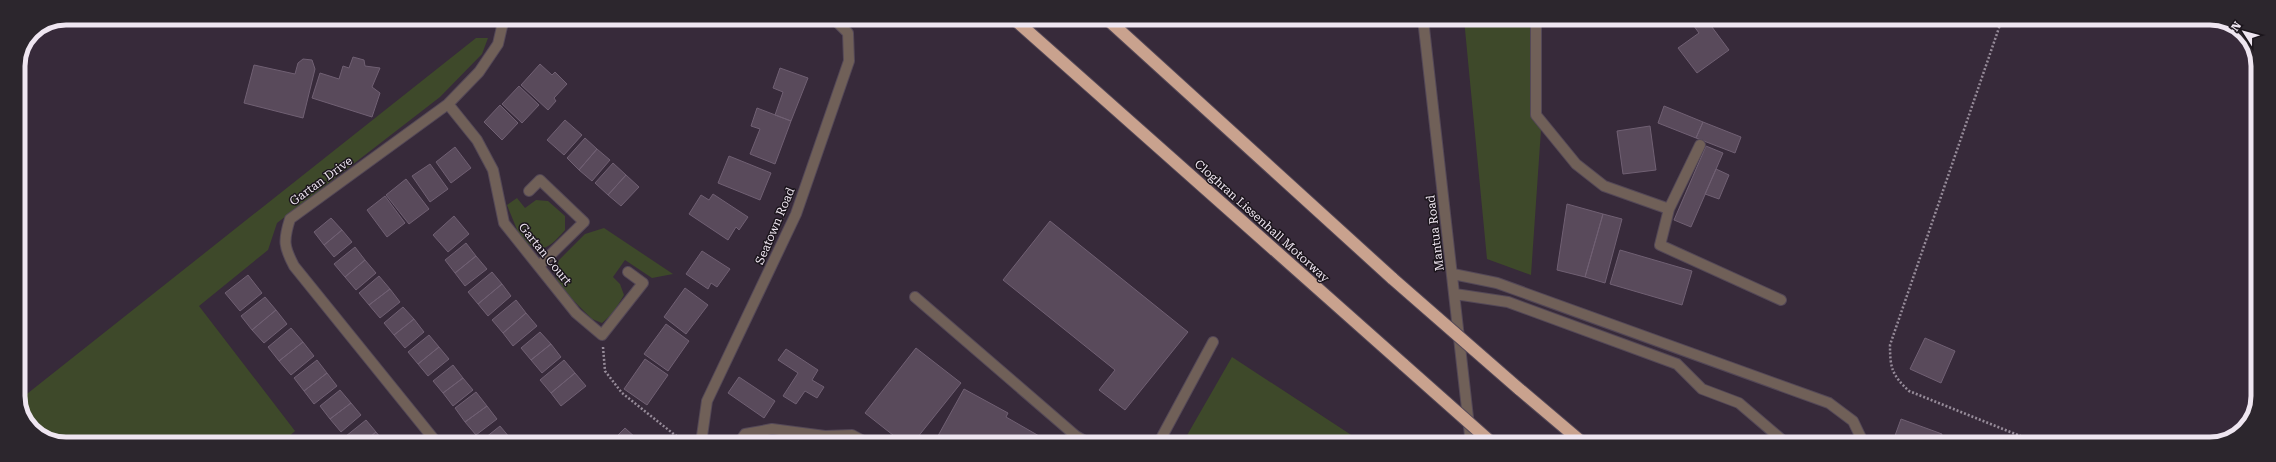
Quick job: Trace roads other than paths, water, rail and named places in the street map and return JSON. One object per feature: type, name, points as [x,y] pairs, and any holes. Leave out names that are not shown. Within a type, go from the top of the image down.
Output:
[{"type":"highway","name":"Cloghran Lissenhall Motorway","points":[[1021,25],[1485,437]]},
{"type":"highway","points":[[1114,25],[1393,279],[1576,437]]},
{"type":"street","name":"Gartan Drive","points":[[432,437],[294,266],[285,249],[285,235],[290,220],[448,104],[479,72],[498,44],[502,25]]},
{"type":"street","name":"Seatown Road","points":[[702,437],[707,401],[796,214],[849,61],[848,33],[841,25]]},
{"type":"street","name":"Mantua Road","points":[[1424,25],[1471,437]]},
{"type":"street","points":[[1536,25],[1536,115],[1576,164],[1604,186],[1669,209]]},
{"type":"street","name":"Gartan Court","points":[[448,104],[477,140],[493,170],[504,223],[576,313],[602,335],[643,283],[628,272]]},
{"type":"street","points":[[1700,145],[1669,209],[1660,245],[1781,300]]},
{"type":"street","points":[[529,191],[540,180],[584,222],[539,266]]},
{"type":"street","points":[[1453,274],[1497,283],[1829,403],[1853,421],[1861,437]]},
{"type":"street","points":[[1455,294],[1508,302],[1677,364],[1702,389],[1739,403],[1779,437]]},
{"type":"street","points":[[916,296],[1078,437]]},
{"type":"street","points":[[1162,437],[1213,342]]},
{"type":"street","points":[[743,437],[745,434],[772,429],[825,436],[852,435],[856,437]]}]
